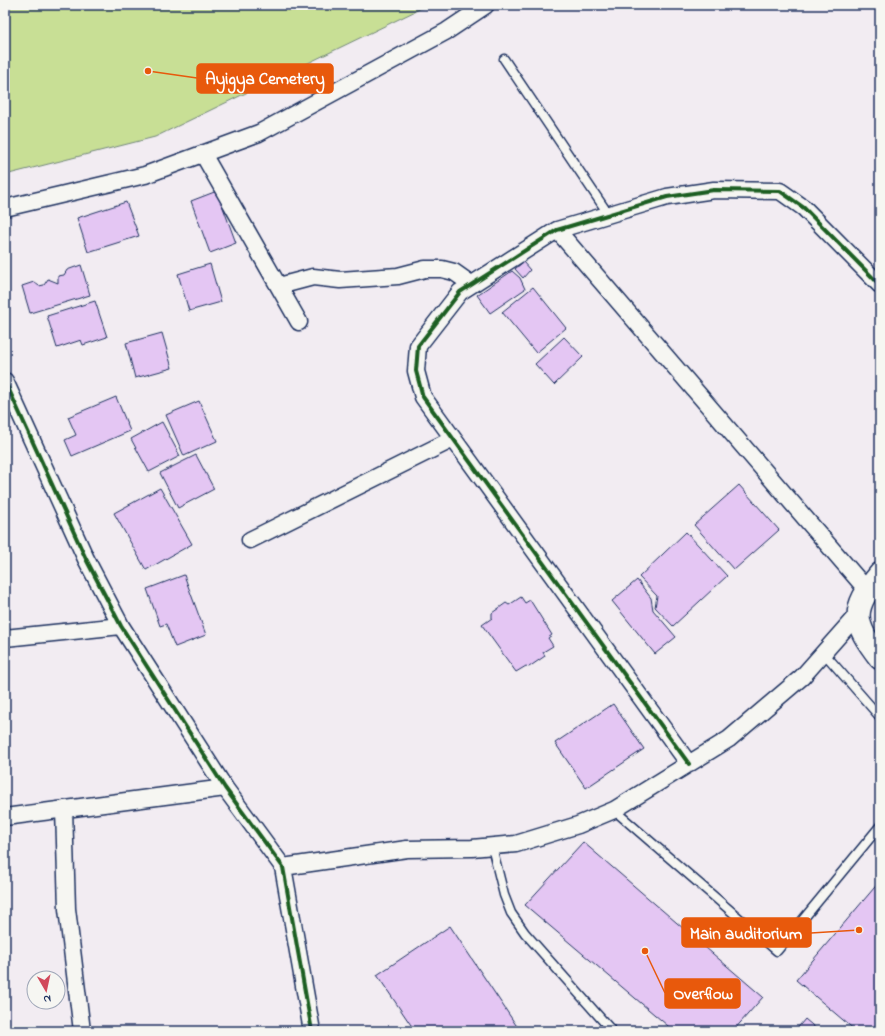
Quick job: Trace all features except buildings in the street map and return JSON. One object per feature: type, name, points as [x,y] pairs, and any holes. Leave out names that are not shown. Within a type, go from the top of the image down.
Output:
[{"type":"street","points":[[5,208],[145,175],[259,133],[447,31],[486,5]]},
{"type":"street","points":[[203,154],[299,322]]},
{"type":"street","points":[[689,764],[423,397],[416,371],[418,346],[460,292],[557,230],[668,197],[714,190],[780,191],[804,208],[880,285]]},
{"type":"street","points":[[283,867],[407,849],[492,847],[516,844],[578,825],[614,810],[729,740],[802,677],[858,615],[873,582],[557,230]]},
{"type":"street","points":[[279,286],[313,277],[340,280],[398,276],[425,269],[442,269],[454,272],[471,284]]},
{"type":"street","points":[[5,381],[86,560],[121,626],[225,788],[283,867],[312,1031]]},
{"type":"street","points":[[250,540],[453,439]]},
{"type":"street","points":[[858,615],[864,637],[880,658]]},
{"type":"street","points":[[5,638],[121,626]]},
{"type":"street","points":[[5,817],[64,808],[225,788]]},
{"type":"street","points":[[64,808],[67,909],[82,1031]]},
{"type":"lane","points":[[504,59],[609,215]]},
{"type":"lane","points":[[824,653],[880,717]]},
{"type":"lane","points":[[614,810],[777,951],[880,826]]},
{"type":"lane","points":[[492,847],[504,895],[512,913],[525,932],[612,1031]]},
{"type":"green space","points":[[5,5],[428,5],[155,137],[5,175]]},
{"type":"cycle path","points":[[689,764],[423,397],[416,371],[418,346],[460,292],[557,230],[667,197],[714,190],[780,191],[804,208],[880,285]]},
{"type":"cycle path","points":[[5,381],[86,559],[121,626],[225,788],[283,867],[312,1031]]},
{"type":"place","name":"Ayigya Cemetery","points":[[148,71]]},
{"type":"place","name":"Main auditorium","points":[[859,930]]},
{"type":"place","name":"Overflow","points":[[645,951]]}]
